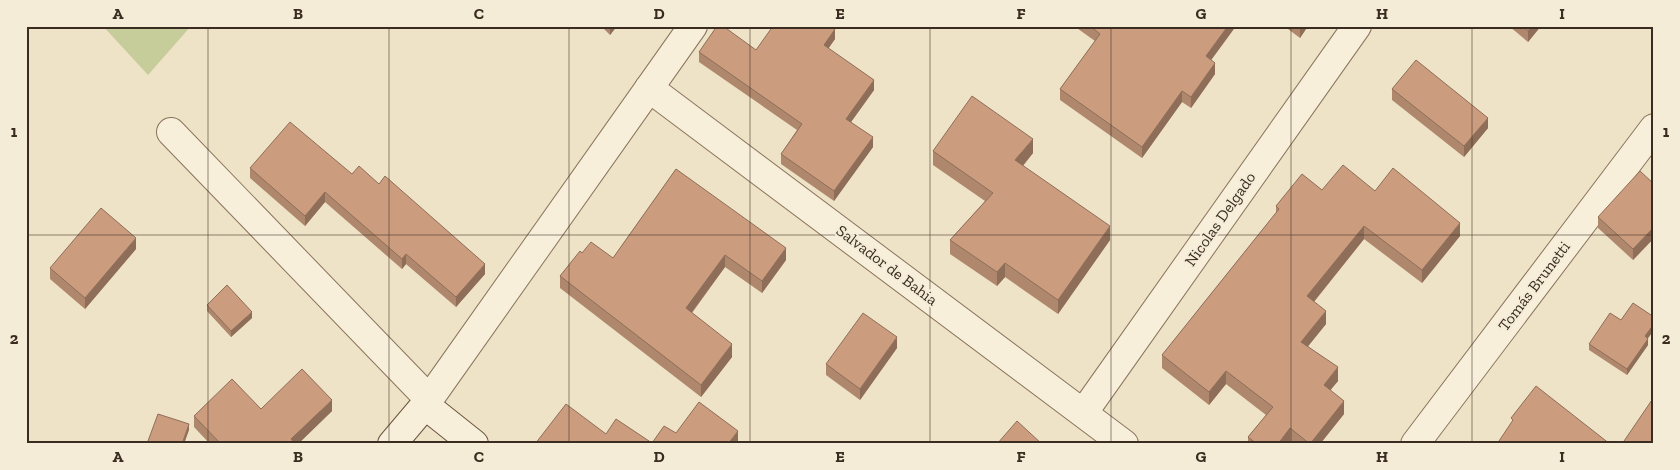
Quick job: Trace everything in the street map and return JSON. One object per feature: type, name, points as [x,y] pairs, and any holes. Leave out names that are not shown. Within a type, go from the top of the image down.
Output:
[{"type":"street","points":[[392,444],[427,402],[693,26]]},
{"type":"street","name":"Nicolas Delgado","points":[[1084,412],[1357,26]]},
{"type":"street","name":"Salvador de Bahia","points":[[649,88],[1084,412],[1124,444]]},
{"type":"street","name":"Tomás Brunetti","points":[[1415,444],[1654,128]]},
{"type":"street","points":[[171,132],[427,402],[474,444]]},
{"type":"green space","points":[[103,26],[191,26],[148,75]]},
{"type":"building","points":[[717,26],[723,26],[756,50],[773,26],[831,26],[835,29],[824,45],[874,80],[846,119],[873,137],[834,191],[781,154],[802,124],[699,52]]},
{"type":"building","points":[[1090,26],[1228,26],[1206,56],[1215,63],[1191,97],[1182,91],[1142,147],[1060,89],[1100,34]]},
{"type":"building","points":[[1523,26],[1532,26],[1528,31]]},
{"type":"building","points":[[1416,60],[1488,118],[1464,146],[1392,89]]},
{"type":"building","points":[[972,96],[1033,139],[1015,160],[1110,226],[1058,300],[1005,263],[997,272],[950,240],[993,193],[933,151]]},
{"type":"building","points":[[290,122],[352,174],[359,166],[379,184],[385,176],[485,264],[456,297],[406,254],[402,259],[325,192],[305,216],[250,168]]},
{"type":"building","points":[[1343,165],[1375,191],[1393,168],[1460,223],[1422,270],[1364,226],[1307,296],[1326,311],[1301,342],[1338,367],[1324,385],[1344,401],[1310,444],[1290,428],[1278,444],[1257,444],[1248,437],[1273,407],[1226,371],[1209,392],[1162,355],[1279,209],[1276,206],[1302,174],[1322,190]]},
{"type":"building","points":[[676,169],[786,248],[762,281],[725,255],[686,308],[732,344],[701,385],[560,276],[580,251],[582,253],[591,242],[613,258]]},
{"type":"building","points":[[1640,171],[1654,184],[1654,227],[1633,249],[1598,217]]},
{"type":"building","points":[[101,208],[136,238],[85,298],[50,268]]},
{"type":"building","points":[[227,285],[252,312],[231,331],[207,305]]},
{"type":"building","points":[[1633,303],[1654,317],[1654,324],[1645,336],[1648,339],[1627,369],[1589,344],[1610,313],[1621,320]]},
{"type":"building","points":[[863,313],[897,337],[860,389],[826,364]]},
{"type":"building","points":[[302,369],[332,400],[291,439],[295,444],[221,444],[194,416],[232,379],[261,409]]},
{"type":"building","points":[[1536,386],[1610,444],[1497,444],[1513,420],[1511,418]]},
{"type":"building","points":[[1654,397],[1654,444],[1622,444]]},
{"type":"building","points":[[699,402],[738,431],[728,444],[535,444],[566,404],[606,434],[616,419],[652,443],[664,426],[676,433]]},
{"type":"building","points":[[158,414],[189,424],[182,444],[156,444],[148,441]]},
{"type":"building","points":[[1017,421],[1042,444],[997,444]]}]
